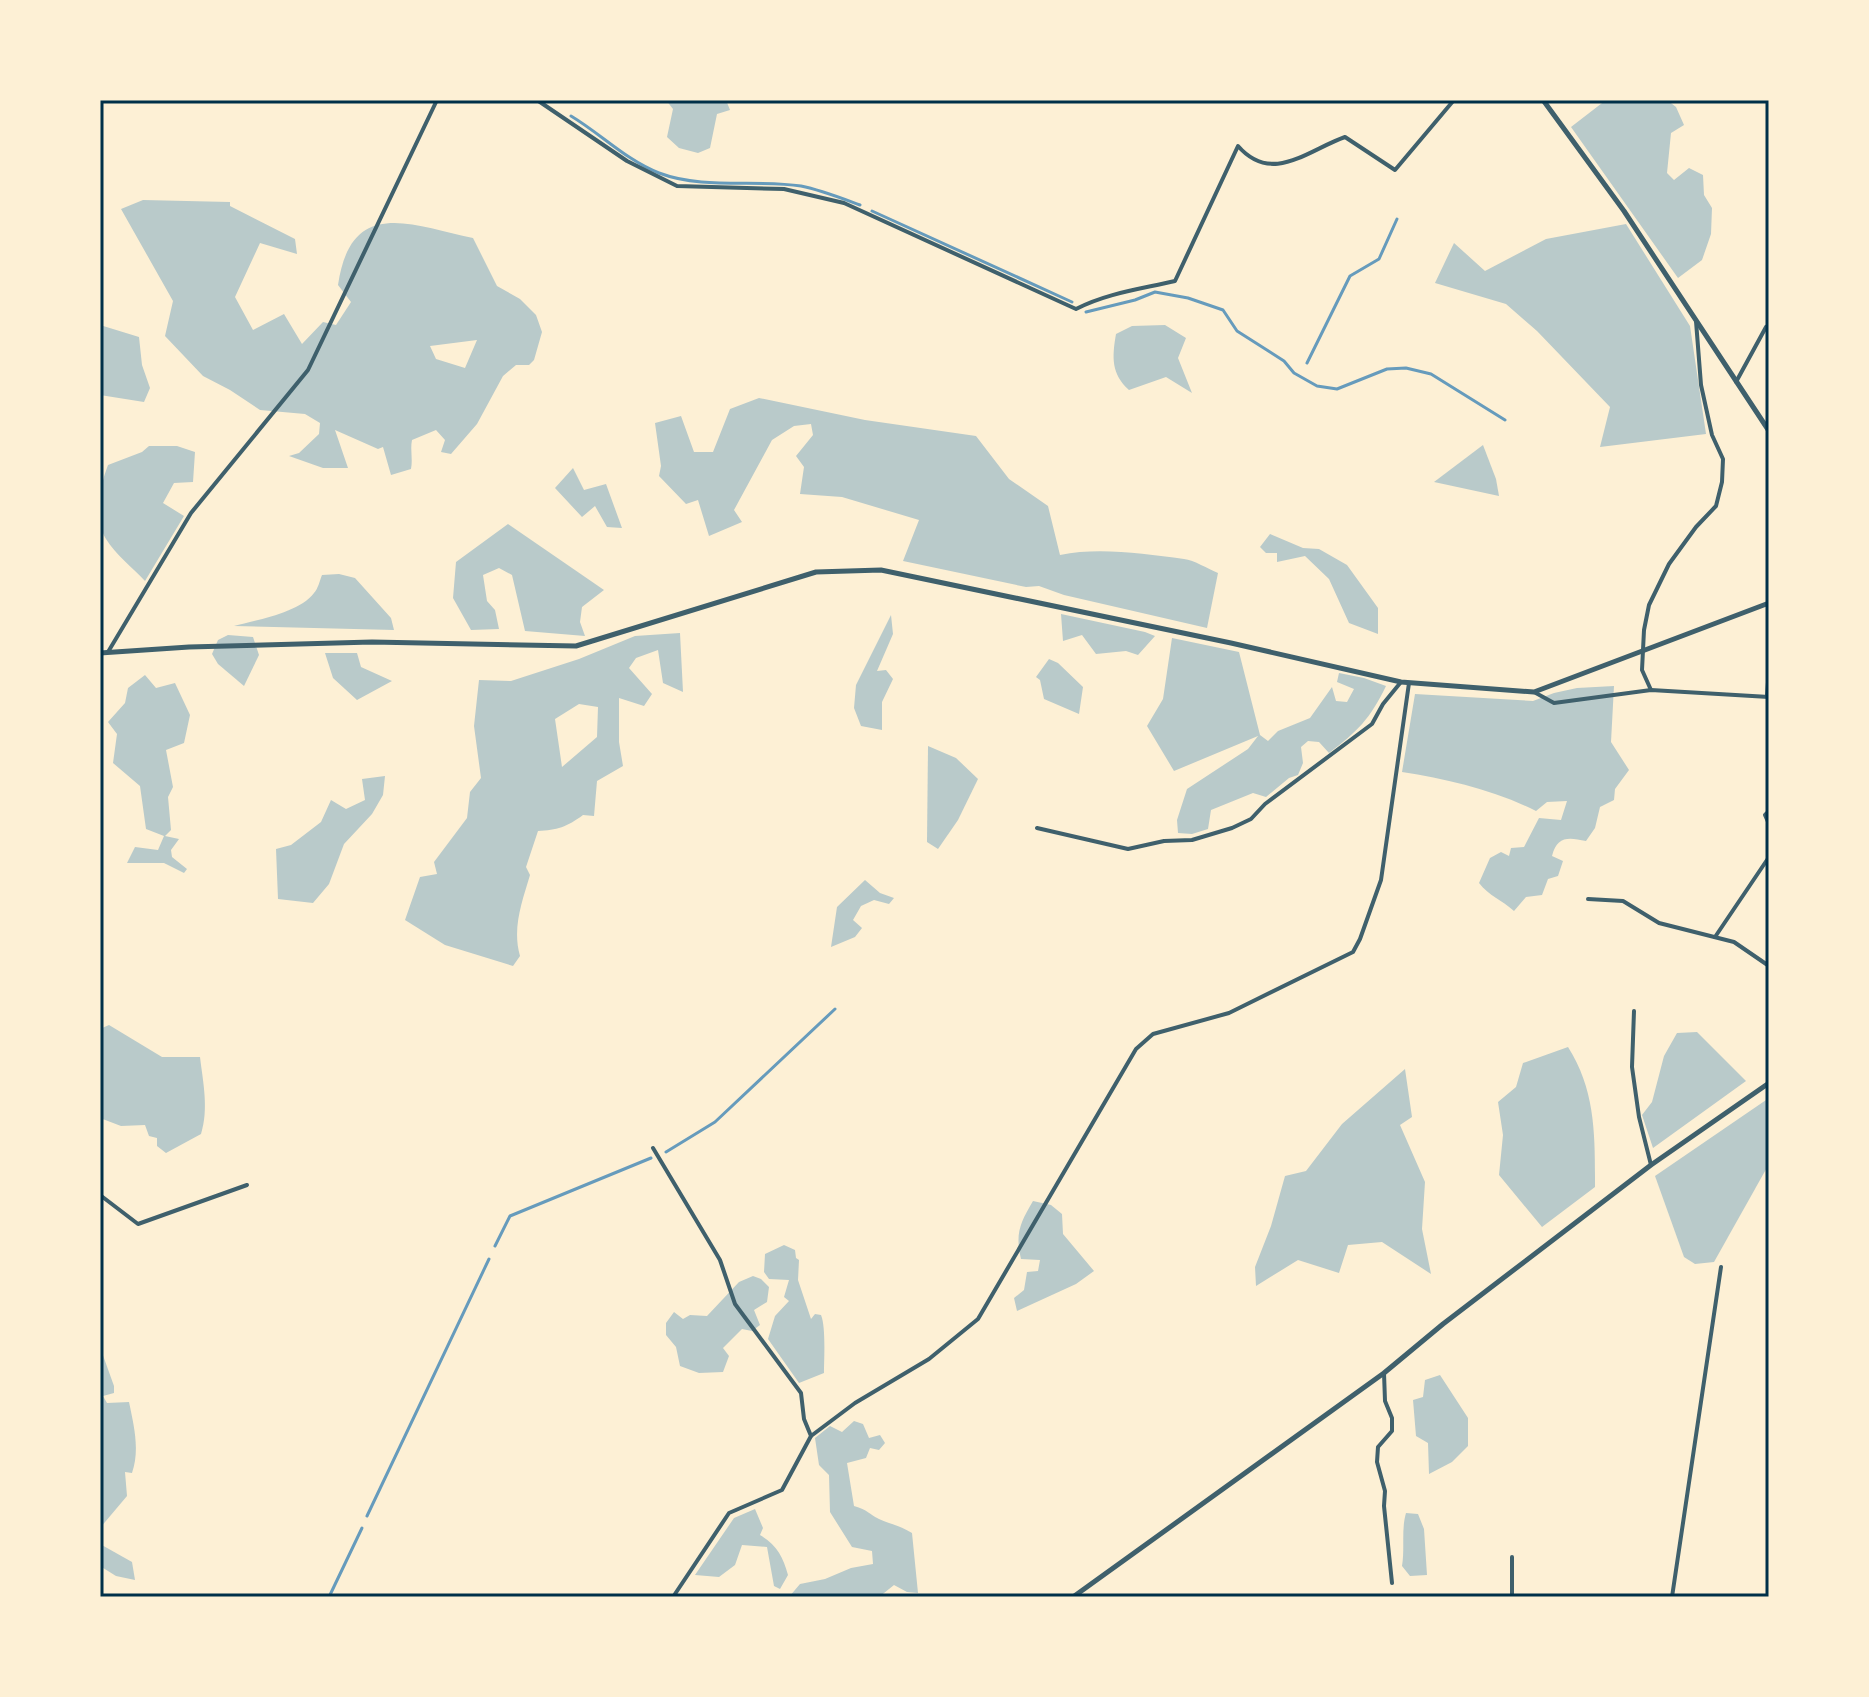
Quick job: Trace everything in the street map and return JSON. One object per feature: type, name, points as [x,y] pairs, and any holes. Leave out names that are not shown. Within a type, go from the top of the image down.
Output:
[{"type":"street","points":[[108,653],[191,513],[308,370],[437,100]]},
{"type":"street","points":[[537,100],[627,161],[677,186],[784,189],[844,203],[1076,309],[1091,301],[1175,281],[1238,146],[1249,159],[1262,164],[1294,161],[1345,137],[1395,170],[1454,100]]},
{"type":"street","points":[[1543,100],[1624,211],[1769,431]]},
{"type":"street","points":[[1651,690],[1642,670],[1649,605],[1669,564],[1716,506],[1722,482],[1723,459],[1712,435],[1701,385],[1696,320]]},
{"type":"street","points":[[1736,382],[1769,325]]},
{"type":"street","points":[[100,653],[372,642],[576,646],[816,572],[881,570],[1401,682],[1534,692],[1554,703],[1651,690],[1768,696],[1769,669]]},
{"type":"street","points":[[1534,692],[1769,605]]},
{"type":"street","points":[[1037,828],[1128,849],[1164,841],[1192,840],[1232,828],[1251,819],[1265,804],[1372,724],[1401,682]]},
{"type":"street","points":[[673,1597],[729,1513],[782,1490],[811,1436],[855,1403],[929,1359],[978,1319],[1136,1049],[1153,1034],[1229,1013],[1353,952],[1381,880],[1409,683]]},
{"type":"street","points":[[1769,811],[1765,815],[1769,824]]},
{"type":"street","points":[[1715,937],[1769,857]]},
{"type":"street","points":[[1588,899],[1623,901],[1659,923],[1734,942],[1769,966]]},
{"type":"street","points":[[1634,1011],[1632,1067],[1639,1117],[1651,1165]]},
{"type":"street","points":[[1073,1597],[1384,1373],[1651,1165],[1769,1083]]},
{"type":"street","points":[[653,1148],[720,1260],[735,1304],[801,1393],[804,1419],[811,1436]]},
{"type":"street","points":[[100,1195],[138,1224],[247,1185]]},
{"type":"street","points":[[1672,1597],[1721,1267]]},
{"type":"street","points":[[1384,1373],[1385,1401],[1392,1418],[1392,1431],[1378,1447],[1377,1462],[1385,1491],[1392,1583]]},
{"type":"street","points":[[1512,1557],[1512,1597]]},
{"type":"shaded area","points":[[666,100],[726,100],[730,110],[717,114],[710,148],[698,153],[679,148],[667,137],[673,109]]},
{"type":"shaded area","points":[[1606,100],[1667,100],[1676,107],[1684,125],[1671,133],[1667,173],[1674,180],[1689,168],[1703,175],[1704,195],[1712,208],[1711,234],[1702,260],[1678,278],[1571,127]]},
{"type":"shaded area","points":[[143,200],[230,202],[230,206],[295,239],[297,254],[260,243],[235,297],[253,330],[284,314],[302,344],[323,322],[336,325],[351,302],[338,285],[345,257],[356,238],[370,228],[387,223],[406,224],[473,238],[497,286],[520,299],[536,315],[542,332],[534,360],[529,365],[516,365],[503,376],[477,424],[451,454],[441,452],[445,440],[436,430],[412,440],[411,469],[391,475],[383,447],[378,449],[335,430],[348,468],[323,468],[289,456],[299,453],[319,434],[320,423],[305,414],[260,410],[203,376],[165,336],[173,301],[121,209]],"holes":[[[477,340],[465,368],[436,359],[430,346]]]},
{"type":"shaded area","points":[[1626,224],[1690,326],[1706,434],[1600,447],[1610,407],[1537,331],[1506,304],[1435,283],[1454,243],[1485,271],[1546,239]]},
{"type":"shaded area","points":[[100,325],[139,337],[142,365],[150,388],[144,402],[100,395]]},
{"type":"shaded area","points":[[1165,325],[1186,338],[1178,358],[1192,393],[1166,377],[1129,390],[1119,378],[1114,365],[1116,334],[1132,326]]},
{"type":"shaded area","points":[[759,398],[865,420],[976,436],[1009,479],[1048,506],[1060,555],[1106,551],[1153,555],[1188,560],[1218,573],[1207,628],[1064,595],[1039,586],[1026,587],[903,561],[919,520],[842,497],[800,494],[804,467],[796,456],[813,435],[811,424],[794,426],[772,440],[734,510],[742,522],[709,536],[698,500],[686,504],[659,476],[661,466],[655,423],[681,416],[694,452],[713,452],[730,409]]},
{"type":"shaded area","points":[[1483,445],[1499,496],[1434,482]]},
{"type":"shaded area","points":[[149,446],[177,446],[195,452],[193,482],[174,483],[163,503],[184,516],[145,581],[106,539],[99,512],[100,492],[108,465],[142,452]]},
{"type":"shaded area","points":[[573,468],[584,490],[606,484],[622,528],[607,527],[595,506],[582,517],[555,488]]},
{"type":"shaded area","points":[[508,524],[604,590],[582,607],[580,622],[585,636],[525,631],[512,575],[499,568],[483,575],[487,601],[495,610],[499,629],[471,630],[453,598],[456,562]]},
{"type":"shaded area","points":[[1270,534],[1303,548],[1319,549],[1347,565],[1378,608],[1378,634],[1349,623],[1329,579],[1305,556],[1277,562],[1277,553],[1266,553],[1260,547]]},
{"type":"shaded area","points":[[339,574],[355,578],[391,618],[394,630],[234,626],[298,606],[315,591],[322,575]]},
{"type":"shaded area","points":[[1061,614],[1155,636],[1138,655],[1126,651],[1096,654],[1082,635],[1063,641]]},
{"type":"shaded area","points":[[891,615],[893,634],[877,671],[886,670],[893,679],[882,702],[882,730],[861,726],[854,708],[856,685]]},
{"type":"shaded area","points":[[680,633],[683,692],[663,683],[658,650],[636,658],[629,668],[652,694],[644,706],[619,698],[619,742],[623,766],[597,781],[594,816],[583,815],[562,827],[538,831],[526,867],[530,875],[518,925],[520,956],[513,966],[445,945],[405,920],[420,877],[437,874],[434,862],[467,818],[470,792],[481,778],[474,726],[479,680],[511,681],[579,659],[635,636]],"holes":[[[579,704],[598,707],[597,737],[562,767],[555,719]]]},
{"type":"shaded area","points":[[228,635],[253,637],[259,655],[244,686],[218,664],[212,654],[218,640]]},
{"type":"shaded area","points":[[1172,638],[1239,652],[1260,735],[1268,741],[1278,731],[1310,718],[1332,687],[1336,701],[1347,702],[1354,689],[1337,682],[1339,673],[1386,686],[1362,724],[1329,753],[1319,742],[1308,741],[1301,747],[1303,763],[1298,775],[1289,778],[1266,797],[1253,793],[1211,810],[1208,829],[1192,834],[1178,833],[1177,820],[1187,789],[1248,749],[1258,736],[1174,771],[1147,726],[1163,699]]},
{"type":"shaded area","points":[[325,653],[357,653],[361,667],[392,681],[357,700],[333,678]]},
{"type":"shaded area","points":[[1049,659],[1058,663],[1083,687],[1079,714],[1044,699],[1040,680],[1036,677]]},
{"type":"shaded area","points":[[145,675],[156,688],[175,683],[190,715],[184,743],[166,750],[173,787],[168,797],[171,830],[165,836],[179,839],[171,850],[172,857],[187,869],[184,873],[164,863],[127,863],[135,847],[158,850],[164,836],[146,829],[140,786],[113,763],[117,734],[108,722],[125,703],[128,688]]},
{"type":"shaded area","points":[[1614,686],[1611,742],[1629,770],[1615,789],[1614,800],[1600,807],[1595,828],[1586,841],[1560,841],[1554,849],[1552,856],[1563,861],[1558,876],[1548,879],[1542,895],[1526,897],[1514,911],[1479,883],[1490,858],[1501,852],[1509,856],[1511,848],[1524,847],[1539,818],[1561,820],[1567,801],[1547,802],[1536,811],[1470,786],[1402,772],[1415,694],[1533,701],[1577,688]]},
{"type":"shaded area","points":[[928,746],[956,758],[978,779],[958,820],[938,849],[927,842]]},
{"type":"shaded area","points":[[385,776],[383,795],[372,814],[344,844],[329,884],[313,903],[278,899],[276,849],[291,845],[321,822],[331,800],[346,809],[365,800],[362,779]]},
{"type":"shaded area","points":[[865,880],[880,893],[894,898],[889,904],[874,900],[861,906],[853,920],[862,928],[855,937],[831,947],[837,907]]},
{"type":"shaded area","points":[[109,1025],[162,1057],[200,1057],[205,1105],[201,1134],[166,1153],[157,1146],[157,1138],[149,1136],[145,1125],[121,1126],[100,1118],[100,1029]]},
{"type":"shaded area","points":[[1697,1032],[1746,1081],[1653,1148],[1642,1115],[1652,1102],[1664,1056],[1677,1033]]},
{"type":"shaded area","points":[[1568,1047],[1589,1097],[1594,1132],[1595,1187],[1542,1227],[1499,1175],[1503,1135],[1498,1102],[1516,1087],[1523,1063]]},
{"type":"shaded area","points":[[1405,1069],[1412,1117],[1400,1125],[1425,1182],[1422,1229],[1431,1274],[1382,1242],[1348,1245],[1339,1273],[1298,1260],[1256,1286],[1255,1267],[1285,1176],[1306,1171],[1342,1124]]},
{"type":"shaded area","points":[[1769,1098],[1769,1164],[1714,1262],[1695,1264],[1684,1257],[1655,1176]]},
{"type":"shaded area","points":[[1033,1201],[1051,1205],[1062,1214],[1063,1234],[1094,1271],[1076,1284],[1017,1311],[1014,1298],[1024,1290],[1027,1272],[1038,1271],[1040,1260],[1021,1259],[1019,1250],[1020,1229]]},
{"type":"shaded area","points":[[784,1245],[795,1250],[799,1260],[798,1280],[811,1319],[815,1314],[821,1315],[824,1327],[824,1373],[799,1383],[768,1339],[775,1316],[789,1301],[784,1297],[789,1280],[769,1279],[764,1272],[765,1254]]},
{"type":"shaded area","points":[[753,1276],[769,1287],[767,1302],[754,1310],[760,1325],[752,1331],[742,1329],[723,1348],[729,1356],[723,1372],[699,1373],[680,1366],[676,1347],[666,1335],[666,1323],[674,1312],[683,1319],[690,1315],[707,1316],[739,1282]]},
{"type":"shaded area","points":[[100,1347],[114,1386],[114,1393],[103,1396],[107,1403],[129,1402],[136,1447],[132,1473],[125,1472],[127,1496],[100,1528]]},
{"type":"shaded area","points":[[1440,1375],[1468,1418],[1468,1446],[1452,1462],[1429,1474],[1428,1443],[1416,1436],[1413,1400],[1423,1397],[1425,1380]]},
{"type":"shaded area","points":[[854,1421],[863,1424],[869,1438],[880,1435],[885,1443],[879,1450],[870,1448],[866,1458],[847,1463],[854,1506],[912,1533],[918,1593],[907,1592],[894,1585],[879,1597],[789,1597],[800,1584],[873,1564],[872,1551],[852,1547],[830,1512],[829,1475],[819,1465],[815,1438],[830,1426],[842,1432]]},
{"type":"shaded area","points":[[755,1509],[763,1528],[760,1535],[775,1547],[788,1575],[780,1589],[774,1586],[767,1547],[742,1545],[735,1565],[719,1577],[695,1575],[734,1518]]},
{"type":"shaded area","points":[[1406,1513],[1418,1514],[1424,1529],[1427,1575],[1410,1576],[1402,1566]]},
{"type":"shaded area","points":[[100,1544],[132,1562],[135,1580],[116,1576],[100,1566]]},
{"type":"waterway","points":[[571,116],[636,161],[659,173],[712,183],[801,186],[860,205]]},
{"type":"waterway","points":[[872,211],[1072,302]]},
{"type":"waterway","points":[[1307,363],[1350,276],[1379,259],[1397,219]]},
{"type":"waterway","points":[[1086,312],[1155,292],[1188,298],[1223,310],[1237,331],[1317,386],[1337,389],[1387,369],[1406,368],[1431,374],[1505,420]]},
{"type":"waterway","points":[[666,1152],[715,1122],[835,1009]]},
{"type":"waterway","points":[[495,1246],[510,1216],[651,1158]]},
{"type":"waterway","points":[[367,1516],[489,1259]]},
{"type":"waterway","points":[[329,1597],[362,1528]]}]
